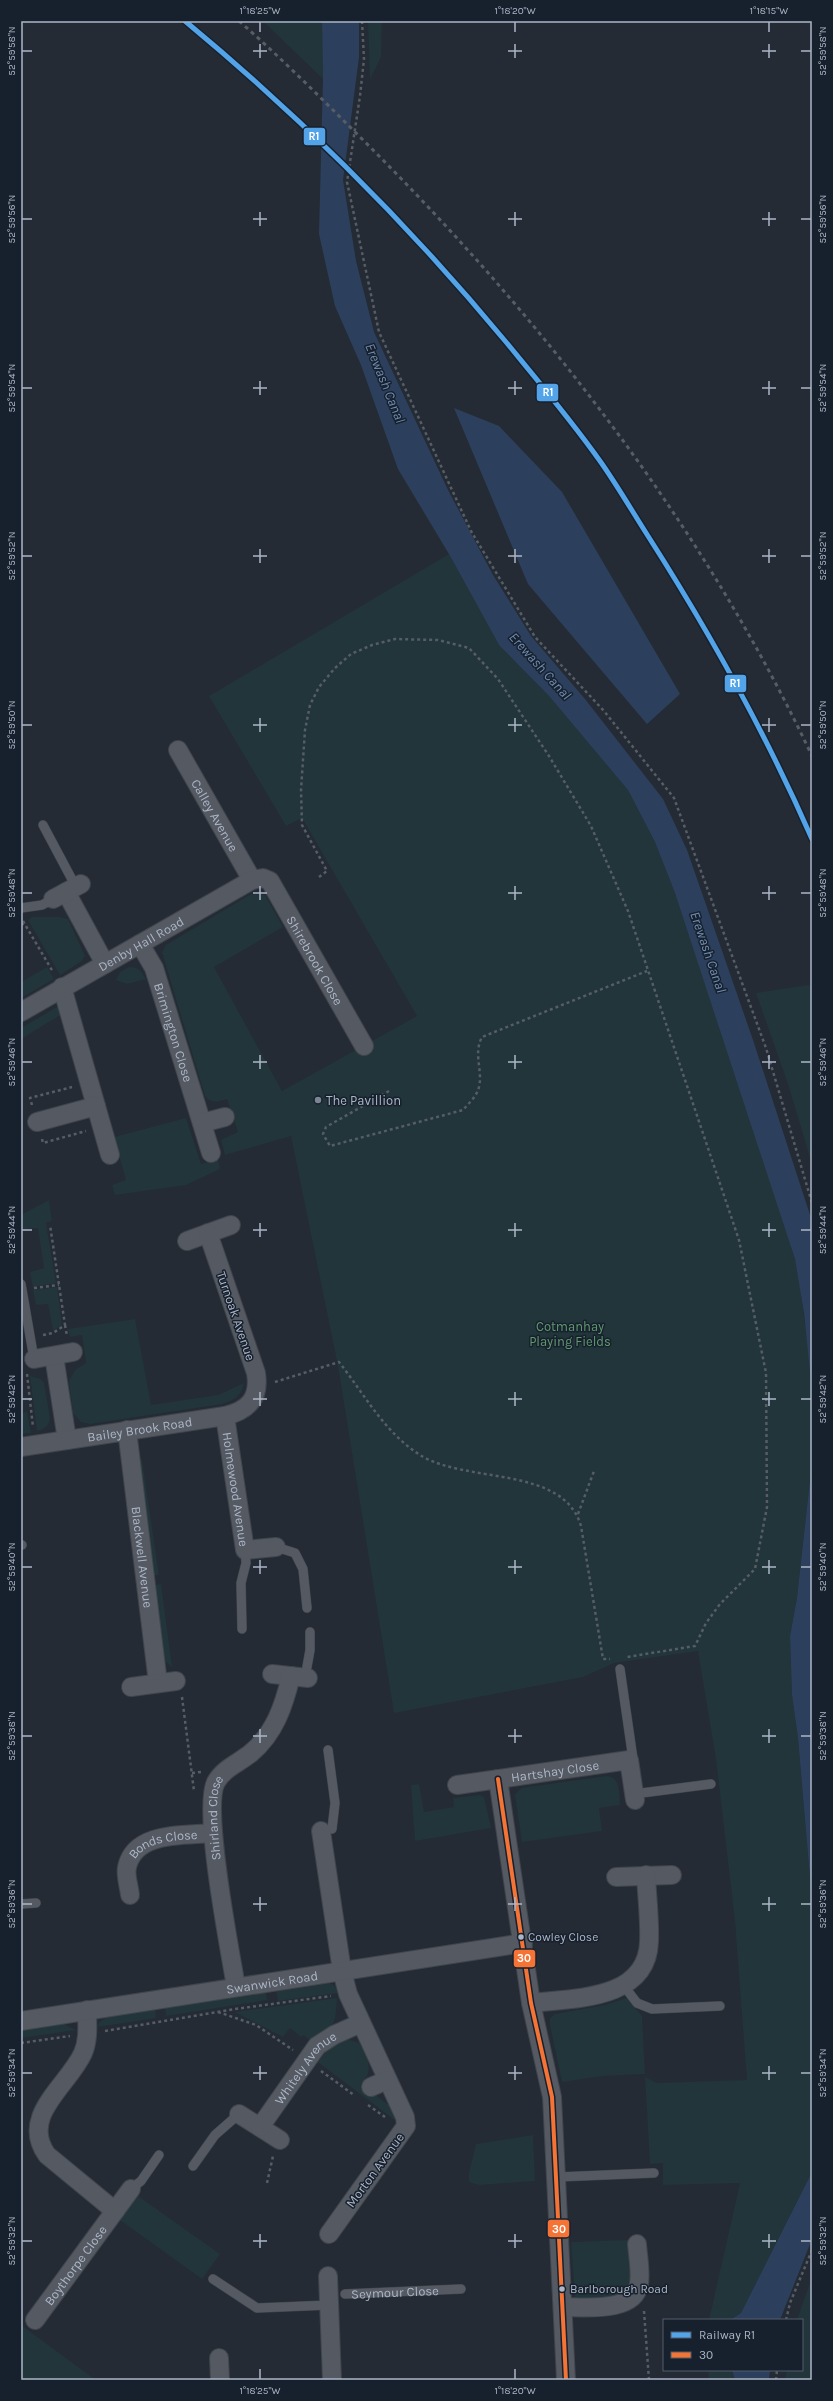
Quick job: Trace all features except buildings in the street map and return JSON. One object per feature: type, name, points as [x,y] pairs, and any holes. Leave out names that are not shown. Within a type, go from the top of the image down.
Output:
[{"type":"street","name":"Calley Avenue","points":[[178,750],[257,879]]},
{"type":"street","name":"Denby Hall Road","points":[[21,1012],[62,987],[257,879]]},
{"type":"street","name":"Shirebrook Close","points":[[257,879],[270,881],[364,1046]]},
{"type":"street","points":[[69,891],[105,964]]},
{"type":"street","name":"Brimington Close","points":[[140,944],[154,968],[211,1153]]},
{"type":"street","points":[[62,987],[110,1155]]},
{"type":"street","points":[[37,1122],[96,1106]]},
{"type":"street","points":[[202,1123],[225,1117]]},
{"type":"street","points":[[187,1241],[231,1225]]},
{"type":"street","name":"Turnoak Avenue","points":[[208,1233],[256,1372],[255,1392]]},
{"type":"street","points":[[34,1359],[73,1352]]},
{"type":"street","points":[[54,1356],[67,1440]]},
{"type":"street","name":"Bailey Brook Road","points":[[28,1446],[225,1416],[245,1409],[255,1392]]},
{"type":"street","name":"Holmewood Avenue","points":[[225,1416],[246,1550],[276,1547]]},
{"type":"street","name":"Blackwell Avenue","points":[[127,1430],[158,1683]]},
{"type":"street","points":[[272,1674],[301,1677]]},
{"type":"street","name":"Shirland Close","points":[[236,1987],[213,1833],[212,1798],[217,1782],[223,1772],[262,1743],[301,1677]]},
{"type":"street","points":[[131,1687],[176,1681]]},
{"type":"street","points":[[629,1760],[634,1797]]},
{"type":"street","name":"Hartshay Close","points":[[457,1785],[629,1760]]},
{"type":"street","points":[[498,1779],[524,1943],[531,2003],[550,2083],[557,2177],[566,2380]]},
{"type":"street","points":[[320,1831],[342,1971]]},
{"type":"street","name":"Bonds Close","points":[[130,1894],[127,1868],[131,1855],[139,1847],[156,1839],[213,1833]]},
{"type":"street","points":[[616,1877],[672,1874]]},
{"type":"street","points":[[531,2003],[610,1992],[624,1986],[639,1969],[646,1958],[648,1947],[646,1875]]},
{"type":"street","name":"Swanwick Road","points":[[21,2021],[524,1943]]},
{"type":"street","name":"Morton Avenue","points":[[329,2234],[406,2126],[405,2118],[379,2084],[361,2022],[348,1994],[342,1971]]},
{"type":"street","points":[[87,2010],[87,2034],[83,2053],[39,2118],[38,2135],[41,2146],[47,2155],[115,2211]]},
{"type":"street","name":"Whitely Avenue","points":[[260,2127],[317,2046],[334,2035],[361,2022]]},
{"type":"street","points":[[239,2114],[280,2140]]},
{"type":"street","name":"Boythorpe Close","points":[[35,2320],[131,2189]]},
{"type":"street","points":[[563,2307],[620,2305],[634,2298],[640,2284],[637,2244]]},
{"type":"street","points":[[328,2276],[335,2298],[332,2380]]},
{"type":"street","points":[[219,2358],[220,2380]]},
{"type":"lane","points":[[21,908],[42,905],[69,891],[43,825]]},
{"type":"lane","points":[[21,1284],[34,1359]]},
{"type":"lane","name":"Holmewood Avenue","points":[[276,1547],[286,1548],[295,1553],[300,1561],[307,1608]]},
{"type":"lane","points":[[242,1629],[241,1583],[246,1563],[246,1550]]},
{"type":"lane","points":[[301,1677],[310,1650],[310,1632]]},
{"type":"lane","points":[[620,1669],[633,1759],[629,1760]]},
{"type":"lane","points":[[320,1831],[335,1803],[328,1750]]},
{"type":"lane","points":[[634,1797],[711,1784]]},
{"type":"lane","points":[[21,1904],[36,1903]]},
{"type":"lane","points":[[624,1986],[638,2002],[652,2010],[720,2006]]},
{"type":"lane","points":[[193,2166],[215,2135],[239,2114]]},
{"type":"lane","name":"Boythorpe Close","points":[[131,2189],[141,2181],[159,2155]]},
{"type":"lane","points":[[557,2177],[654,2173]]},
{"type":"lane","name":"Seymour Close","points":[[213,2278],[257,2308],[268,2309],[335,2298],[461,2289]]},
{"type":"path","points":[[362,21],[362,74],[347,182],[379,332],[472,531],[535,637],[604,711],[674,798],[766,1048],[812,1203]]},
{"type":"path","points":[[319,877],[328,871],[302,825],[301,790],[305,730],[310,705],[318,687],[335,668],[351,654],[372,645],[395,639],[438,640],[469,648],[498,679],[549,756],[591,826],[628,911],[738,1240],[766,1372],[767,1507],[755,1569],[720,1604],[706,1623],[695,1646],[624,1657]]},
{"type":"path","points":[[21,917],[62,987]]},
{"type":"path","points":[[21,925],[25,923]]},
{"type":"path","points":[[389,1091],[326,1127],[323,1134],[330,1146],[463,1110],[474,1097],[479,1086],[478,1045],[482,1037],[647,971]]},
{"type":"path","points":[[50,1225],[67,1334]]},
{"type":"path","points":[[33,1288],[59,1284]]},
{"type":"path","points":[[31,1337],[53,1333],[65,1326]]},
{"type":"path","points":[[28,1446],[26,1369],[34,1359]]},
{"type":"path","points":[[255,1392],[339,1362],[391,1432],[422,1456],[443,1465],[537,1486],[558,1493],[568,1501],[578,1514],[603,1659],[616,1658]]},
{"type":"path","points":[[578,1514],[594,1471]]},
{"type":"path","points":[[176,1681],[180,1680],[195,1795]]},
{"type":"path","points":[[21,2044],[248,2007],[348,1994]]},
{"type":"path","points":[[267,2183],[272,2160],[280,2140]]},
{"type":"path","points":[[786,2319],[790,2303],[812,2250]]},
{"type":"path","points":[[634,2298],[645,2312],[649,2380]]},
{"type":"green space","points":[[262,21],[322,21],[323,79],[267,25]]},
{"type":"green space","points":[[368,21],[382,21],[381,57],[370,79]]},
{"type":"green space","name":"Cotmanhay Playing Fields","points":[[449,554],[499,645],[549,696],[628,790],[655,842],[675,893],[768,1171],[795,1259],[811,1370],[812,1462],[797,1598],[790,1636],[792,1695],[798,1738],[812,1901],[812,2172],[741,2313],[732,2319],[709,2319],[740,2183],[663,2185],[663,2163],[650,2164],[645,2077],[657,2083],[747,2080],[735,1921],[716,1759],[698,1651],[614,1663],[583,1677],[394,1713],[338,1366],[291,1136],[225,1155],[221,1140],[238,1132],[227,1099],[215,1102],[205,1096],[162,952],[166,945],[251,894],[265,895],[283,927],[214,967],[282,1091],[417,1016],[302,818],[286,826],[209,696]]},
{"type":"green space","points":[[32,917],[60,917],[68,919],[85,956],[82,961],[60,975],[28,920]]},
{"type":"green space","points":[[47,967],[54,979],[21,998],[21,982]]},
{"type":"green space","points":[[129,967],[139,970],[146,979],[127,984],[116,980],[120,972]]},
{"type":"green space","points":[[808,985],[812,987],[812,1164],[788,1084],[756,993]]},
{"type":"green space","points":[[57,1007],[61,1007],[62,1014],[21,1039],[21,1028]]},
{"type":"green space","points":[[186,1118],[201,1164],[218,1160],[220,1169],[186,1185],[115,1195],[112,1185],[126,1180],[114,1137]]},
{"type":"green space","points":[[49,1200],[52,1221],[46,1223],[56,1283],[33,1287],[30,1272],[44,1268],[38,1228],[21,1230],[21,1215]]},
{"type":"green space","points":[[57,1287],[62,1325],[53,1331],[48,1304],[36,1305],[33,1290]]},
{"type":"green space","points":[[135,1319],[151,1405],[218,1395],[244,1383],[239,1395],[222,1404],[90,1424],[81,1422],[73,1413],[69,1381],[75,1370],[86,1363],[82,1335],[70,1337],[68,1329]]},
{"type":"green space","points":[[30,1376],[41,1379],[44,1383],[50,1418],[46,1427],[37,1431]]},
{"type":"green space","points":[[27,1412],[31,1433],[21,1434],[21,1413]]},
{"type":"green space","points":[[138,1458],[142,1460],[159,1575],[152,1576]]},
{"type":"green space","points":[[161,1584],[172,1667],[163,1659],[153,1585]]},
{"type":"green space","points":[[607,1776],[615,1779],[617,1783],[620,1805],[599,1808],[602,1831],[522,1842],[515,1795],[521,1788]]},
{"type":"green space","points":[[419,1784],[424,1812],[454,1807],[453,1798],[480,1795],[484,1797],[491,1828],[415,1841],[411,1785]]},
{"type":"green space","points":[[329,1982],[335,1986],[338,1993],[278,2001],[276,1989]]},
{"type":"green space","points":[[266,1991],[267,2000],[166,2016],[165,2007]]},
{"type":"green space","points":[[337,1998],[336,2014],[333,2024],[326,2032],[313,2042],[303,2035],[301,2037],[290,2028],[283,2037],[235,2012]]},
{"type":"green space","points":[[627,1998],[642,2016],[645,2074],[603,2076],[562,2082],[550,2025],[550,2018],[555,2014],[605,2005]]},
{"type":"green space","points":[[155,2009],[156,2018],[97,2027],[100,2022],[114,2015],[131,2011]]},
{"type":"green space","points":[[62,2023],[76,2030],[21,2038],[21,2029]]},
{"type":"green space","points":[[347,2039],[359,2043],[369,2064],[368,2074],[361,2084],[366,2096],[376,2095],[387,2104],[391,2102],[400,2124],[315,2060],[322,2052]]},
{"type":"green space","points":[[533,2135],[535,2181],[479,2185],[469,2182],[469,2172],[476,2144]]},
{"type":"green space","points":[[138,2196],[220,2254],[202,2279],[120,2220]]},
{"type":"green space","points":[[630,2240],[632,2284],[621,2297],[575,2298],[571,2242]]},
{"type":"green space","points":[[812,2277],[812,2380],[785,2380],[787,2371],[803,2371],[803,2319],[797,2319]]},
{"type":"green space","points":[[21,2325],[93,2378],[92,2380],[21,2380]]},
{"type":"green space","points":[[708,2371],[732,2371],[735,2380],[709,2380]]},
{"type":"water","name":"Erewash Canal","points":[[322,21],[359,21],[359,57],[343,180],[356,261],[374,332],[448,490],[493,575],[531,636],[585,699],[663,799],[687,850],[753,1040],[812,1221],[812,1391],[804,1313],[795,1259],[675,893],[655,842],[628,790],[549,696],[499,645],[449,554],[398,469],[361,365],[335,306],[319,234],[323,79]]},
{"type":"water","points":[[454,408],[499,426],[562,492],[680,694],[647,724],[528,584]]},
{"type":"water","points":[[812,1462],[812,1901],[798,1738],[792,1695],[790,1636],[797,1598]]},
{"type":"water","points":[[812,2172],[812,2239],[780,2319],[732,2319],[741,2313]]},
{"type":"water","points":[[732,2371],[770,2371],[769,2380],[735,2380]]},
{"type":"railway","points":[[239,21],[312,89],[423,201],[488,273],[551,347],[610,424],[667,503],[720,585],[768,669],[812,756]]},
{"type":"rail line","name":"R1","points":[[185,21],[312,134],[393,215],[506,342],[578,431],[618,489],[671,573],[715,647],[776,761],[812,839]]},
{"type":"transit line","name":"30","points":[[498,1779],[531,2003],[552,2097],[566,2380]]},
{"type":"place","name":"The Pavillion","points":[[318,1100]]},
{"type":"place","name":"Cowley Close","points":[[521,1937]]},
{"type":"place","name":"Barlborough Road","points":[[562,2289]]}]
